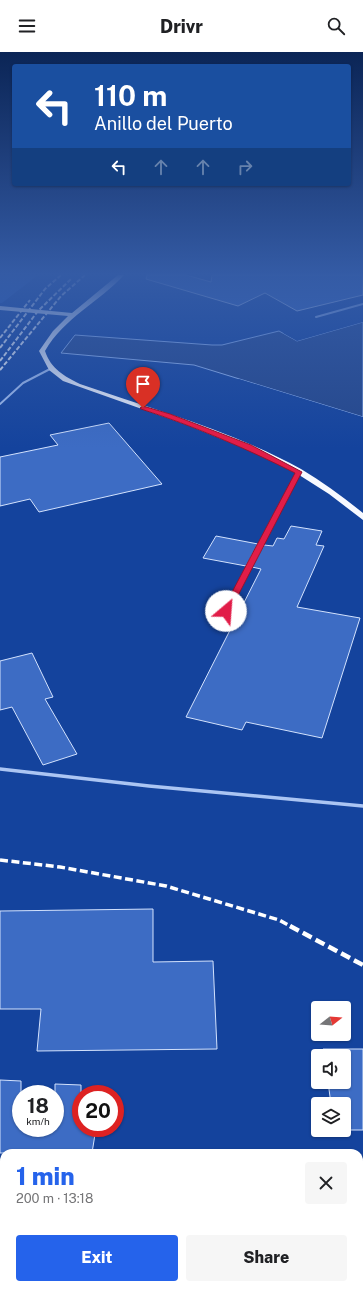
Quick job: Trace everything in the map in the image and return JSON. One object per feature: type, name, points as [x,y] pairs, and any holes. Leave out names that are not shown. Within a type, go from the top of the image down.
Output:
[{"type":"main road","points":[[55,333],[44,345],[42,351],[50,369],[66,380],[168,415],[248,447],[299,472],[324,487],[363,516]]},
{"type":"lane","points":[[0,404],[23,383],[50,369]]},
{"type":"lane","points":[[226,611],[299,472]]},
{"type":"lane","points":[[0,769],[149,786],[363,806]]},
{"type":"shaded area","points":[[272,333],[282,333],[297,341],[326,333],[363,333],[363,417],[194,365],[61,353],[75,335],[222,345]]},
{"type":"pier","points":[[283,333],[287,333],[297,339],[319,333],[326,333],[297,341]]},
{"type":"pier","points":[[239,379],[363,417],[363,419],[237,380]]},
{"type":"building","points":[[109,423],[162,484],[39,512],[30,499],[0,506],[0,457],[58,445],[50,435]]},
{"type":"building","points":[[291,526],[322,531],[316,545],[324,546],[297,607],[360,618],[322,738],[246,722],[242,730],[186,717],[261,569],[252,567],[264,545],[273,546],[277,538],[284,539]]},
{"type":"building","points":[[216,536],[258,544],[246,566],[203,558]]},
{"type":"building","points":[[32,653],[53,697],[45,699],[77,754],[43,765],[12,707],[0,710],[0,661]]},
{"type":"building","points":[[153,909],[153,962],[213,961],[217,1049],[37,1051],[41,1009],[0,1009],[0,911]]},
{"type":"building","points":[[351,1049],[363,1049],[363,1130],[351,1130],[351,1097],[330,1097],[329,1089],[351,1089]]},
{"type":"building","points":[[0,1080],[21,1081],[21,1085],[12,1085],[12,1137],[64,1137],[64,1085],[55,1084],[81,1085],[72,1085],[72,1137],[95,1137],[93,1149],[0,1149]]},
{"type":"railway","points":[[0,338],[4,333]]},
{"type":"railway","points":[[0,348],[12,333]]},
{"type":"railway","points":[[0,361],[21,333]]},
{"type":"railway","points":[[0,370],[31,333]]},
{"type":"railway","points":[[0,860],[60,867],[166,886],[279,920],[292,927]]},
{"type":"railway","points":[[290,926],[363,965]]},
{"type":"route","points":[[143,408],[168,415],[248,447],[299,472],[226,611]]}]
